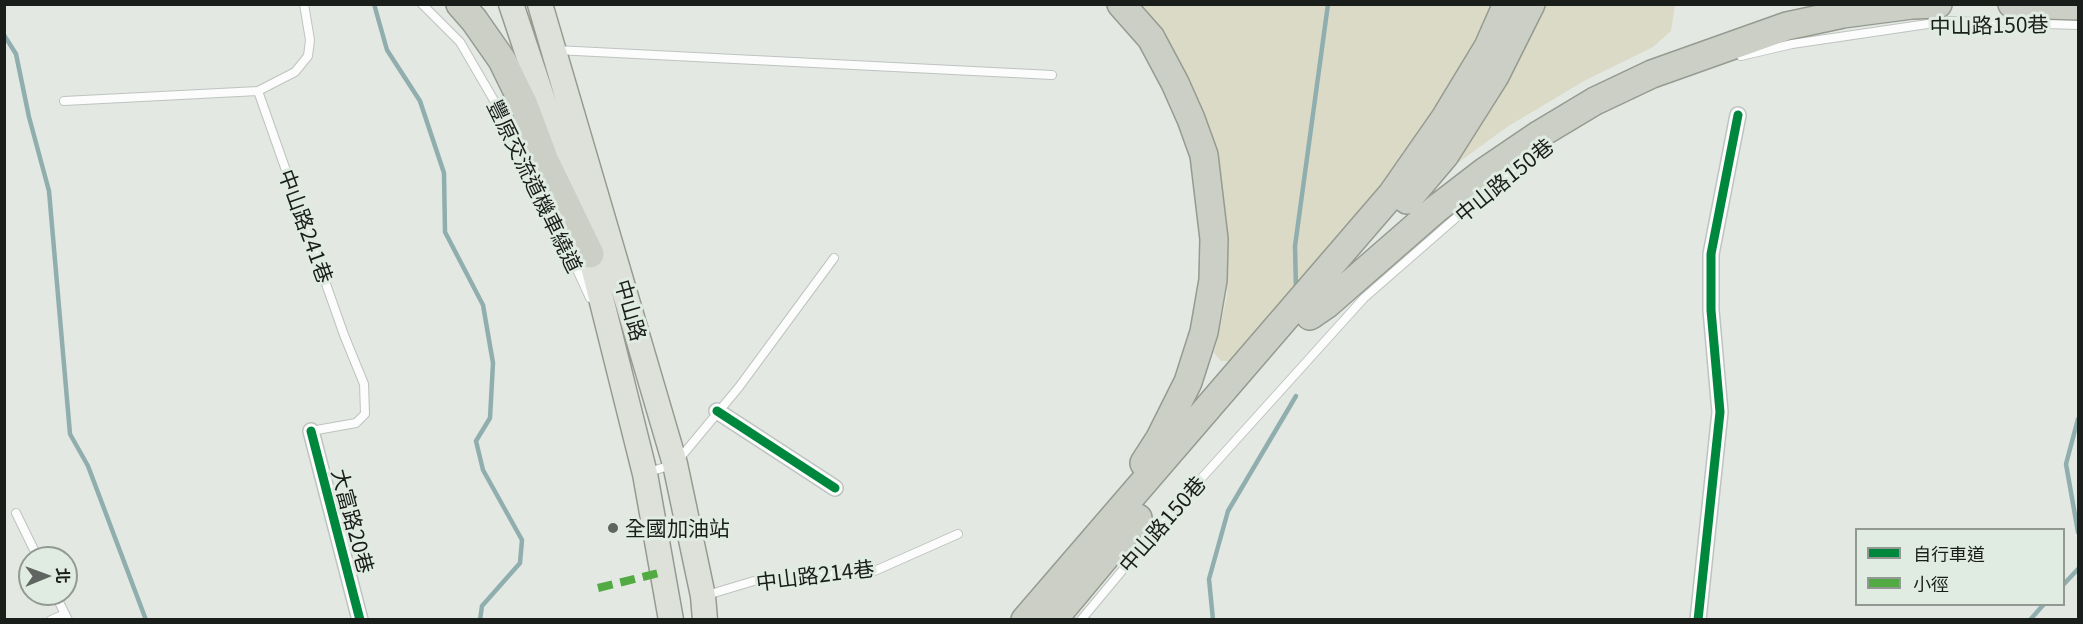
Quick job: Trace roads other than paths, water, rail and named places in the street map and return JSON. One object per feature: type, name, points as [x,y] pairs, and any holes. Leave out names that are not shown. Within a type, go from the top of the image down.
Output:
[{"type":"highway","points":[[460,4],[502,60],[524,105],[545,161],[590,254]]},
{"type":"highway","points":[[1089,547],[1160,438],[1188,382],[1204,332],[1214,280],[1214,239],[1204,155],[1179,92],[1156,47],[1151,38],[1121,4]]},
{"type":"highway","points":[[1025,620],[1392,194],[1445,118],[1488,47],[1507,4]]},
{"type":"highway","points":[[1053,620],[1445,155],[1495,76],[1531,4]]},
{"type":"highway","points":[[1310,316],[1326,306],[1437,208],[1484,172],[1540,134],[1595,101],[1652,74],[1787,26],[1844,14],[1938,4]]},
{"type":"highway","points":[[2012,4],[2079,6]]},
{"type":"main road","name":"中山路","points":[[512,4],[558,145],[590,254],[645,474],[671,620]]},
{"type":"main road","name":"中山路","points":[[540,4],[675,464],[704,608]]},
{"type":"street","points":[[1698,620],[1720,412],[1710,254],[1738,115]]},
{"type":"street","points":[[717,411],[835,488]]},
{"type":"street","name":"大富路20巷","points":[[311,431],[360,620]]},
{"type":"lane","points":[[63,101],[258,91],[295,72],[308,56],[310,40],[304,4]]},
{"type":"lane","name":"豐原交流道機車繞道","points":[[422,4],[460,42],[520,145],[613,348]]},
{"type":"lane","name":"中山路150巷","points":[[1727,59],[1792,44],[1948,21],[2079,25]]},
{"type":"lane","points":[[552,50],[1052,75]]},
{"type":"lane","points":[[1686,72],[1717,61]]},
{"type":"lane","name":"中山路241巷","points":[[258,91],[340,324],[364,384],[365,414],[356,423],[311,431]]},
{"type":"lane","points":[[1586,116],[1615,102]]},
{"type":"lane","name":"中山路150巷","points":[[1081,620],[1171,512],[1364,298],[1505,175],[1541,149]]},
{"type":"lane","points":[[645,474],[675,464],[739,387],[834,258]]},
{"type":"lane","points":[[16,513],[32,546]]},
{"type":"lane","name":"中山路214巷","points":[[704,608],[764,578],[870,573],[958,534]]},
{"type":"lane","points":[[51,620],[67,617]]},
{"type":"waterway","points":[[374,4],[387,50],[420,101],[444,173],[445,232],[483,305],[493,363],[490,418],[476,441],[483,470],[522,540],[520,563],[482,606],[480,620]]},
{"type":"waterway","points":[[1296,290],[1295,246],[1328,4]]},
{"type":"waterway","points":[[4,35],[16,54],[29,117],[49,191],[70,434],[88,466],[146,620]]},
{"type":"waterway","points":[[1213,620],[1209,579],[1228,511],[1296,396]]},
{"type":"waterway","points":[[2078,419],[2066,464],[2078,532]]},
{"type":"waterway","points":[[2065,583],[2078,569]]},
{"type":"waterway","points":[[2030,620],[2042,606]]},
{"type":"place","name":"全國加油站","points":[[613,528]]}]
